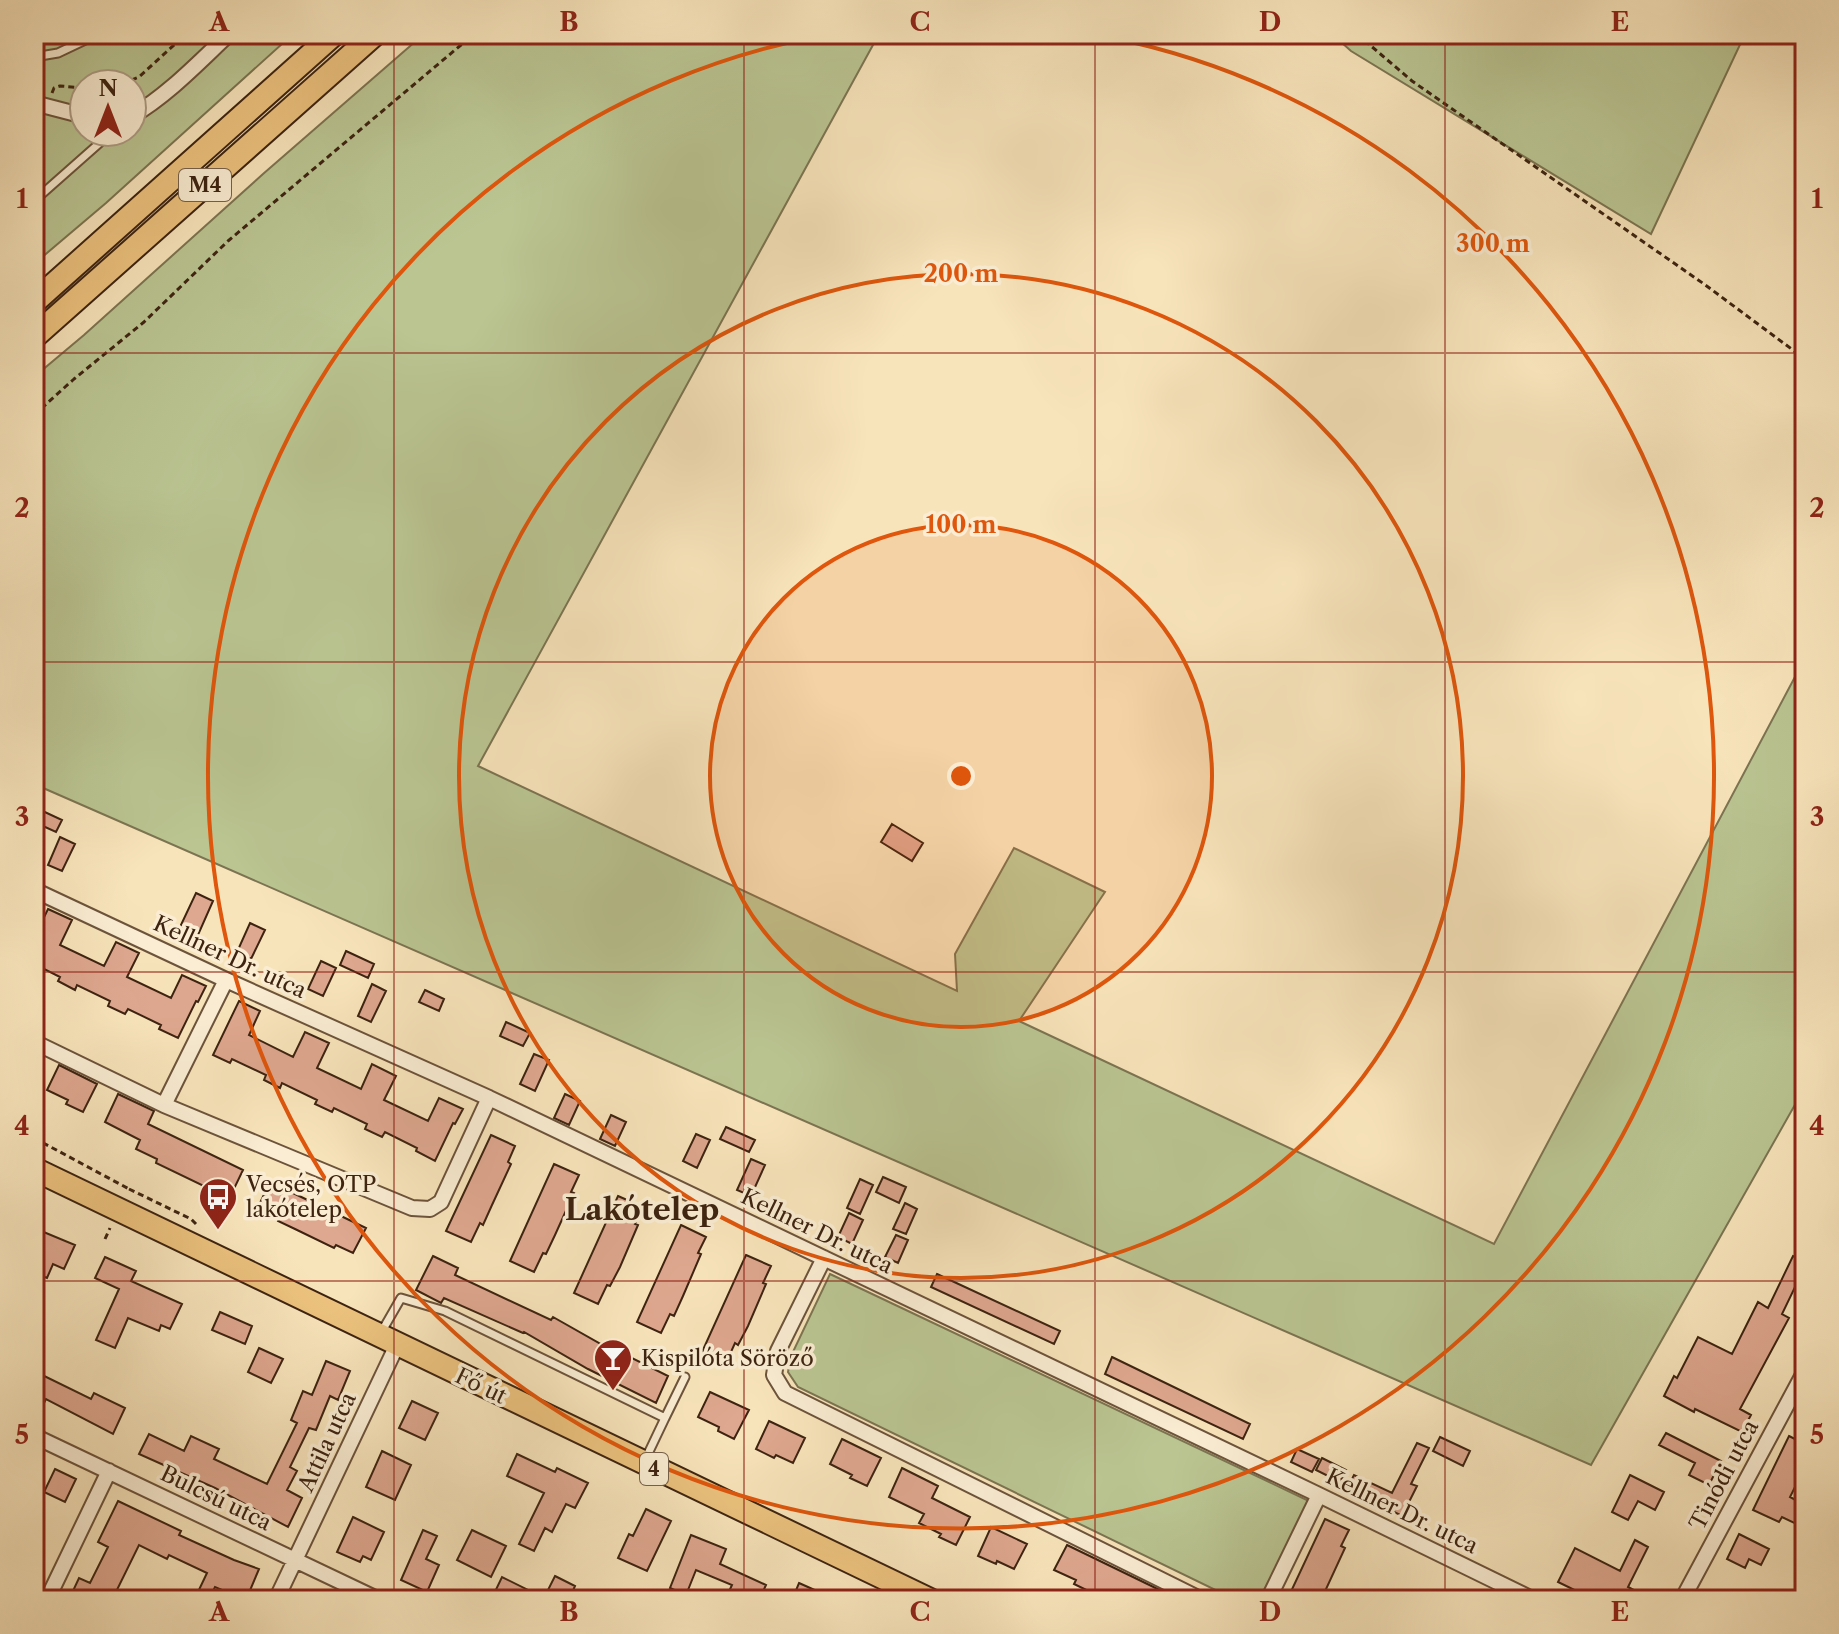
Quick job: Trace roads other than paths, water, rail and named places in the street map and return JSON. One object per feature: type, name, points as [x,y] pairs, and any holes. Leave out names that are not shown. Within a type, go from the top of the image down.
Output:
[{"type":"main road","name":"M4","points":[[34,302],[334,34]]},
{"type":"main road","name":"M4","points":[[34,337],[375,34]]},
{"type":"main road","name":"Fő út","points":[[34,1169],[928,1600]]},
{"type":"street","points":[[148,106],[229,34]]},
{"type":"street","points":[[34,103],[68,112]]},
{"type":"street","name":"Kellner Dr. utca","points":[[34,890],[489,1098],[1534,1600]]},
{"type":"street","points":[[164,1105],[226,980]]},
{"type":"street","points":[[34,1042],[164,1105],[412,1208],[430,1209],[441,1202],[489,1098]]},
{"type":"street","points":[[824,1258],[778,1351],[774,1375],[785,1393],[1202,1600]]},
{"type":"street","name":"Attila utca","points":[[276,1600],[388,1341]]},
{"type":"street","name":"Tinódi utca","points":[[1682,1600],[1805,1371]]},
{"type":"street","name":"Bulcsú utca","points":[[34,1436],[379,1600]]},
{"type":"street","points":[[47,1600],[109,1471]]},
{"type":"street","points":[[1268,1600],[1319,1495]]},
{"type":"lane","points":[[34,57],[58,53],[98,34]]},
{"type":"lane","points":[[34,201],[94,148]]},
{"type":"lane","points":[[388,1341],[401,1298],[445,1311],[665,1418]]},
{"type":"lane","points":[[643,1464],[685,1377]]},
{"type":"place","name":"Vecsés, OTP lakótelep","points":[[218,1231]]},
{"type":"place","name":"Kispilóta Söröző","points":[[613,1392]]},
{"type":"district","name":"Lakótelep","points":[[642,1209]]}]
